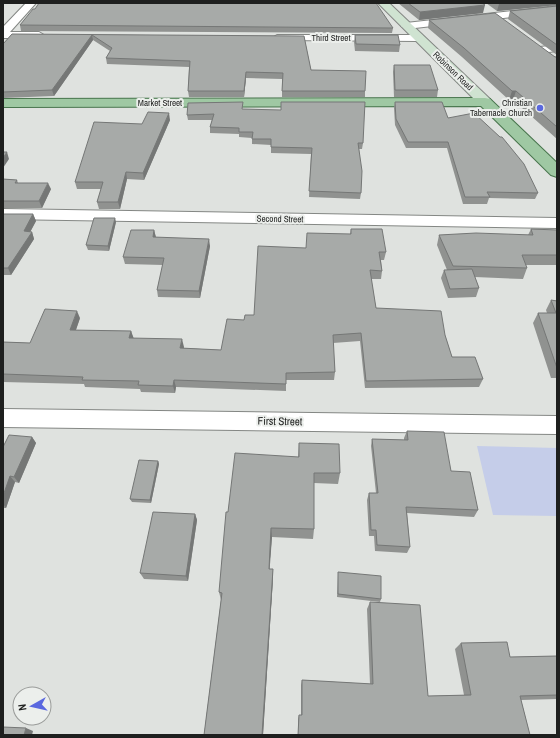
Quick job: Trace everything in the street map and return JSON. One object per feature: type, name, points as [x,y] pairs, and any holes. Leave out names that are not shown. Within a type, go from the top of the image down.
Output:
[{"type":"main road","name":"Robinson Road","points":[[383,3],[557,172]]},
{"type":"main road","name":"Market Street","points":[[3,103],[485,102]]},
{"type":"street","points":[[3,34],[31,3]]},
{"type":"street","points":[[484,7],[506,24]]},
{"type":"street","points":[[406,26],[557,10]]},
{"type":"street","points":[[3,34],[50,36]]},
{"type":"street","name":"Third Street","points":[[263,37],[419,38]]},
{"type":"street","points":[[537,48],[554,53]]},
{"type":"street","name":"Second Street","points":[[3,214],[557,223]]},
{"type":"street","name":"First Street","points":[[3,418],[557,425]]},
{"type":"shaded area","points":[[477,446],[557,448],[557,516],[493,515]]},
{"type":"building","points":[[39,3],[376,3],[393,28],[20,25]]},
{"type":"building","points":[[408,3],[482,3],[485,5],[420,12]]},
{"type":"building","points":[[557,6],[557,45],[510,11]]},
{"type":"building","points":[[495,13],[557,57],[557,127],[516,91],[512,91],[464,48],[429,20]]},
{"type":"building","points":[[12,34],[304,36],[311,70],[366,71],[365,91],[282,91],[283,73],[246,72],[244,91],[188,91],[190,61],[106,58],[112,48],[92,35],[52,90],[3,92],[3,44]]},
{"type":"building","points":[[355,35],[398,35],[400,45],[356,44]]},
{"type":"building","points":[[394,65],[430,65],[438,90],[395,90]]},
{"type":"building","points":[[243,102],[242,109],[281,110],[281,102],[365,102],[363,143],[358,143],[362,171],[361,193],[309,191],[312,148],[271,147],[271,139],[252,139],[253,132],[239,132],[239,128],[210,127],[214,114],[187,115],[188,103]]},
{"type":"building","points":[[395,102],[442,102],[448,118],[474,113],[500,137],[502,137],[524,164],[538,193],[487,192],[490,197],[465,197],[448,142],[408,142],[396,119]]},
{"type":"building","points":[[148,112],[169,113],[143,173],[126,172],[118,202],[97,202],[103,182],[75,182],[94,122],[142,124]]},
{"type":"building","points":[[3,152],[7,152],[3,158]]},
{"type":"building","points":[[3,179],[17,180],[15,183],[48,183],[39,201],[3,201]]},
{"type":"building","points":[[3,214],[33,214],[24,231],[32,232],[8,268],[3,268]]},
{"type":"building","points":[[94,218],[115,218],[108,246],[86,245]]},
{"type":"building","points":[[351,229],[382,229],[386,252],[379,252],[382,271],[370,270],[376,308],[441,311],[445,335],[452,357],[475,357],[483,379],[366,381],[361,333],[333,335],[335,372],[286,373],[286,384],[174,380],[173,386],[138,385],[139,381],[82,380],[83,377],[3,374],[3,342],[30,343],[45,309],[77,311],[70,330],[131,331],[129,338],[182,339],[180,348],[221,350],[227,319],[244,320],[245,315],[254,315],[258,246],[306,248],[307,233],[351,234]]},
{"type":"building","points":[[531,229],[557,230],[557,255],[522,255],[527,268],[453,266],[439,235],[476,233],[533,235]]},
{"type":"building","points":[[131,230],[154,230],[153,237],[209,239],[199,291],[157,290],[164,258],[123,257]]},
{"type":"building","points":[[472,269],[479,288],[450,289],[444,270]]},
{"type":"building","points":[[551,300],[557,301],[557,368],[538,313],[556,313]]},
{"type":"building","points":[[407,431],[444,432],[451,471],[470,472],[478,510],[406,507],[410,547],[377,545],[376,530],[371,530],[369,493],[378,493],[372,439],[408,440]]},
{"type":"building","points":[[9,435],[32,437],[14,477],[10,476],[3,496],[3,447]]},
{"type":"building","points":[[299,443],[339,444],[340,473],[314,473],[314,529],[271,528],[269,569],[273,569],[262,735],[204,735],[222,593],[219,592],[226,512],[228,512],[235,453],[299,457]]},
{"type":"building","points":[[139,460],[158,461],[150,500],[130,499]]},
{"type":"building","points":[[153,512],[195,514],[186,576],[140,573]]},
{"type":"building","points":[[338,572],[381,576],[381,599],[338,594]]},
{"type":"building","points":[[370,602],[420,605],[428,696],[471,695],[461,643],[507,642],[510,657],[557,656],[557,695],[520,696],[530,735],[298,735],[299,715],[302,715],[302,680],[373,684]]},
{"type":"building","points":[[3,727],[26,728],[24,735],[3,735]]},
{"type":"place","name":"Christian Tabernacle Church","points":[[540,108]]}]
